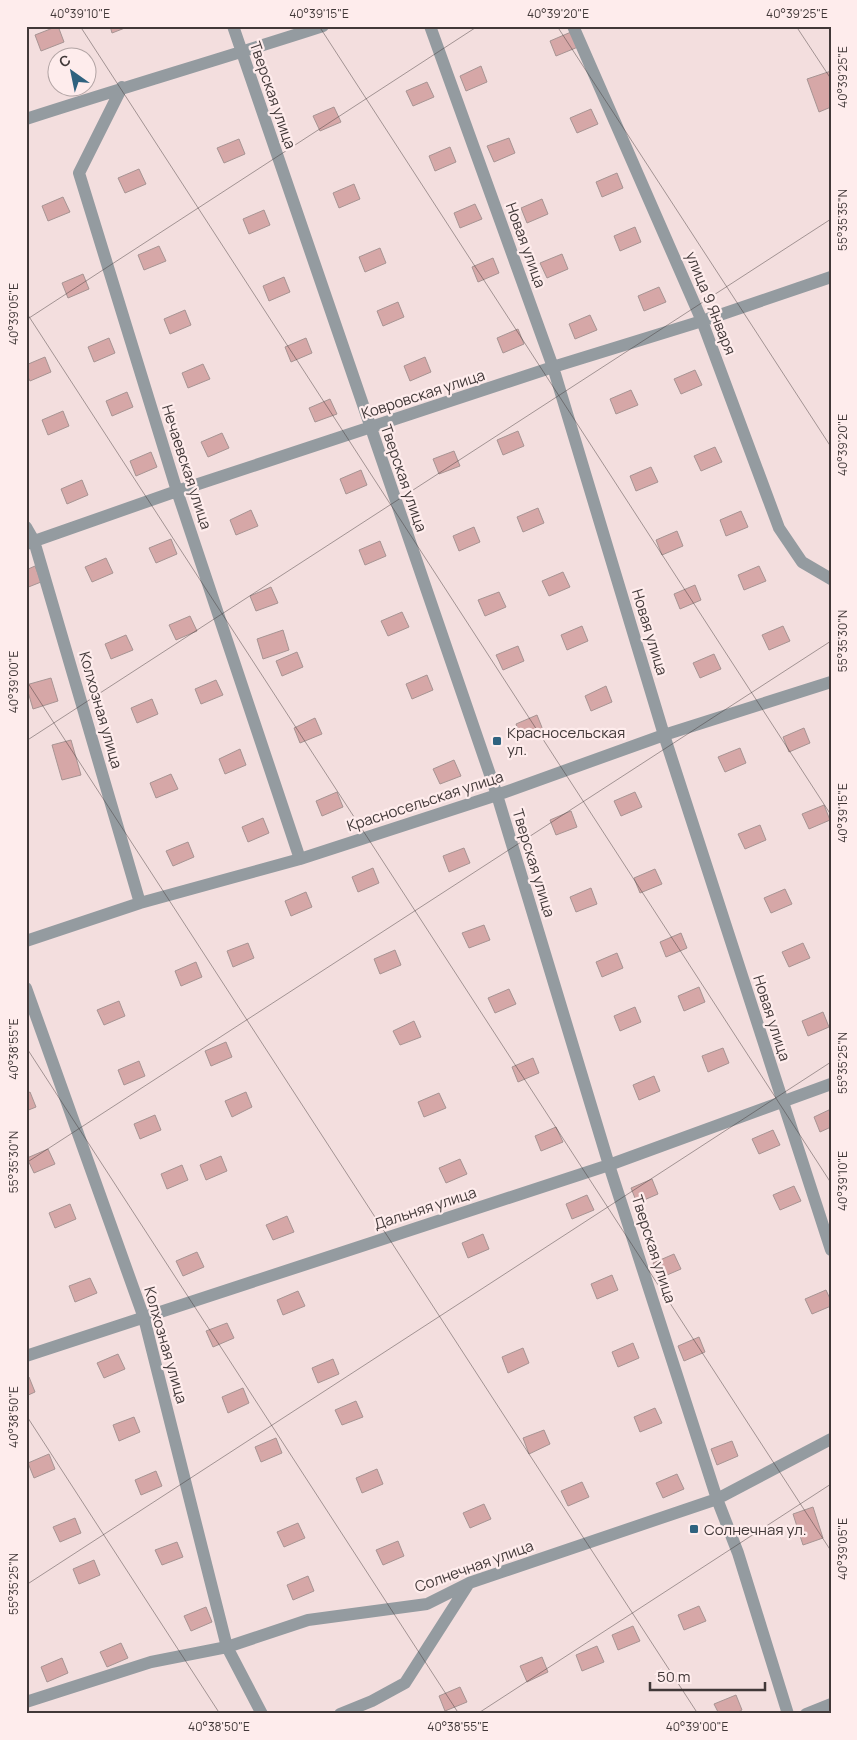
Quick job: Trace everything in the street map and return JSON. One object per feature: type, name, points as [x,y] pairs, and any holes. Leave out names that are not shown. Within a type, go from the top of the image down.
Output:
[{"type":"street","name":"Тверская улица","points":[[233,26],[497,795],[609,1164],[718,1499],[738,1553],[788,1714]]},
{"type":"street","points":[[26,119],[122,87],[241,53],[323,26]]},
{"type":"street","name":"Новая улица","points":[[430,26],[553,367],[664,735],[831,1250]]},
{"type":"street","name":"улица 9 Января","points":[[573,26],[702,321],[779,528],[802,562],[831,580]]},
{"type":"street","name":"Нечаевская улица","points":[[122,87],[79,173],[177,491],[300,859]]},
{"type":"street","name":"Ковровская улица","points":[[30,543],[177,491],[370,429],[553,367],[702,321],[831,277]]},
{"type":"street","name":"Колхозная улица","points":[[26,527],[140,903]]},
{"type":"street","name":"Красносельская улица","points":[[26,941],[140,903],[300,859],[497,795],[664,735],[831,682]]},
{"type":"street","name":"Колхозная улица","points":[[26,988],[144,1318],[227,1647],[262,1714]]},
{"type":"street","name":"Дальняя улица","points":[[26,1356],[609,1164],[831,1084]]},
{"type":"street","name":"Солнечная улица","points":[[26,1702],[150,1662],[227,1647],[308,1620],[427,1604],[469,1583],[718,1499],[831,1439]]},
{"type":"street","points":[[340,1714],[372,1701],[405,1683],[469,1583]]},
{"type":"street","points":[[806,1714],[831,1704]]},
{"type":"building","points":[[58,26],[64,42],[41,51],[35,35]]},
{"type":"building","points":[[110,26],[130,26],[112,33]]},
{"type":"building","points":[[571,32],[578,47],[556,56],[550,41]]},
{"type":"building","points":[[481,66],[487,82],[466,91],[460,76]]},
{"type":"building","points":[[831,71],[831,107],[819,112],[807,79]]},
{"type":"building","points":[[427,82],[434,97],[413,106],[406,91]]},
{"type":"building","points":[[334,107],[341,122],[320,131],[313,116]]},
{"type":"building","points":[[591,109],[598,124],[577,133],[570,118]]},
{"type":"building","points":[[509,138],[515,153],[494,162],[487,146]]},
{"type":"building","points":[[239,139],[245,154],[224,163],[217,148]]},
{"type":"building","points":[[450,147],[456,162],[435,171],[429,156]]},
{"type":"building","points":[[139,169],[146,184],[125,193],[118,178]]},
{"type":"building","points":[[617,173],[623,188],[602,197],[596,182]]},
{"type":"building","points":[[354,184],[360,199],[339,208],[333,193]]},
{"type":"building","points":[[63,197],[70,212],[48,221],[42,206]]},
{"type":"building","points":[[542,199],[548,214],[527,223],[521,208]]},
{"type":"building","points":[[475,204],[482,219],[460,228],[454,213]]},
{"type":"building","points":[[264,210],[270,225],[249,234],[243,219]]},
{"type":"building","points":[[635,227],[641,242],[620,251],[614,236]]},
{"type":"building","points":[[159,246],[166,261],[144,270],[138,255]]},
{"type":"building","points":[[380,248],[386,263],[365,272],[359,257]]},
{"type":"building","points":[[562,254],[568,269],[547,278],[540,263]]},
{"type":"building","points":[[493,258],[499,273],[478,282],[472,267]]},
{"type":"building","points":[[83,274],[89,289],[68,298],[62,283]]},
{"type":"building","points":[[284,277],[290,292],[269,301],[263,286]]},
{"type":"building","points":[[659,287],[666,302],[644,311],[638,296]]},
{"type":"building","points":[[398,302],[404,317],[383,326],[377,311]]},
{"type":"building","points":[[185,310],[191,325],[170,334],[164,319]]},
{"type":"building","points":[[590,315],[597,330],[575,339],[569,324]]},
{"type":"building","points":[[518,329],[524,344],[503,353],[497,338]]},
{"type":"building","points":[[109,338],[115,353],[94,362],[88,347]]},
{"type":"building","points":[[306,338],[312,353],[291,362],[285,347]]},
{"type":"building","points":[[45,357],[51,372],[30,381],[26,373],[26,365]]},
{"type":"building","points":[[425,357],[431,372],[410,381],[404,366]]},
{"type":"building","points":[[203,364],[210,379],[188,388],[182,373]]},
{"type":"building","points":[[695,370],[702,385],[681,394],[674,379]]},
{"type":"building","points":[[631,390],[638,405],[616,414],[610,399]]},
{"type":"building","points":[[127,392],[133,407],[112,416],[106,401]]},
{"type":"building","points":[[330,399],[337,414],[315,422],[309,408]]},
{"type":"building","points":[[63,411],[69,426],[48,435],[42,420]]},
{"type":"building","points":[[518,431],[524,446],[503,455],[497,440]]},
{"type":"building","points":[[222,433],[229,448],[208,457],[201,442]]},
{"type":"building","points":[[715,447],[722,462],[701,471],[694,456]]},
{"type":"building","points":[[454,451],[460,466],[439,474],[433,459]]},
{"type":"building","points":[[151,452],[157,467],[136,476],[130,461]]},
{"type":"building","points":[[651,467],[658,482],[636,491],[630,476]]},
{"type":"building","points":[[361,470],[367,485],[346,494],[340,479]]},
{"type":"building","points":[[82,480],[88,495],[67,504],[61,489]]},
{"type":"building","points":[[538,508],[544,523],[523,532],[517,517]]},
{"type":"building","points":[[251,510],[258,526],[236,535],[230,520]]},
{"type":"building","points":[[741,511],[748,527],[726,536],[720,520]]},
{"type":"building","points":[[474,527],[480,542],[459,551],[453,536]]},
{"type":"building","points":[[677,531],[683,546],[662,555],[656,540]]},
{"type":"building","points":[[171,539],[177,554],[156,563],[149,548]]},
{"type":"building","points":[[380,541],[386,556],[365,565],[359,550]]},
{"type":"building","points":[[106,558],[113,573],[92,582],[85,567]]},
{"type":"building","points":[[35,566],[41,582],[26,588],[26,570]]},
{"type":"building","points":[[759,566],[766,581],[744,590],[738,575]]},
{"type":"building","points":[[563,572],[570,587],[549,596],[542,581]]},
{"type":"building","points":[[695,585],[701,600],[680,609],[674,594]]},
{"type":"building","points":[[271,587],[278,603],[256,611],[250,596]]},
{"type":"building","points":[[499,592],[506,607],[485,616],[478,600]]},
{"type":"building","points":[[402,612],[409,627],[388,636],[381,621]]},
{"type":"building","points":[[190,616],[197,631],[176,640],[169,625]]},
{"type":"building","points":[[582,626],[588,641],[567,650],[561,635]]},
{"type":"building","points":[[783,626],[790,641],[769,650],[762,635]]},
{"type":"building","points":[[283,630],[289,650],[263,659],[257,639]]},
{"type":"building","points":[[126,635],[133,650],[111,659],[105,644]]},
{"type":"building","points":[[518,646],[524,661],[503,670],[496,655]]},
{"type":"building","points":[[297,652],[303,667],[282,676],[276,661]]},
{"type":"building","points":[[714,654],[721,669],[700,678],[693,663]]},
{"type":"building","points":[[427,675],[433,690],[412,699],[406,684]]},
{"type":"building","points":[[51,678],[58,701],[33,709],[26,685]]},
{"type":"building","points":[[216,680],[223,695],[201,704],[195,689]]},
{"type":"building","points":[[606,686],[612,702],[591,711],[585,696]]},
{"type":"building","points":[[152,699],[158,714],[137,723],[131,708]]},
{"type":"building","points":[[537,715],[543,730],[522,739],[516,724]]},
{"type":"building","points":[[315,718],[322,734],[300,743],[294,728]]},
{"type":"building","points":[[804,728],[810,743],[789,752],[783,737]]},
{"type":"building","points":[[71,740],[81,775],[62,780],[52,745]]},
{"type":"building","points":[[740,748],[746,763],[725,772],[718,757]]},
{"type":"building","points":[[240,749],[246,765],[225,774],[219,759]]},
{"type":"building","points":[[454,760],[461,776],[440,784],[433,769]]},
{"type":"building","points":[[171,774],[178,789],[156,798],[150,783]]},
{"type":"building","points":[[337,792],[343,807],[322,816],[316,801]]},
{"type":"building","points":[[635,792],[642,807],[621,816],[614,801]]},
{"type":"building","points":[[824,805],[830,820],[809,829],[802,814]]},
{"type":"building","points":[[571,811],[577,827],[556,835],[550,820]]},
{"type":"building","points":[[263,818],[269,833],[248,842],[242,827]]},
{"type":"building","points":[[760,825],[766,840],[745,849],[738,834]]},
{"type":"building","points":[[188,842],[194,857],[173,866],[166,851]]},
{"type":"building","points":[[464,848],[470,863],[449,872],[443,856]]},
{"type":"building","points":[[373,868],[379,883],[358,892],[352,877]]},
{"type":"building","points":[[655,869],[662,884],[640,893],[634,878]]},
{"type":"building","points":[[591,888],[597,904],[576,912],[570,897]]},
{"type":"building","points":[[785,889],[792,904],[771,913],[764,898]]},
{"type":"building","points":[[306,892],[312,907],[291,916],[285,901]]},
{"type":"building","points":[[484,925],[490,940],[469,948],[462,933]]},
{"type":"building","points":[[681,933],[687,948],[666,957],[660,942]]},
{"type":"building","points":[[248,943],[254,958],[233,967],[227,951]]},
{"type":"building","points":[[803,943],[810,958],[789,967],[782,952]]},
{"type":"building","points":[[395,950],[401,965],[380,974],[374,959]]},
{"type":"building","points":[[617,953],[623,968],[602,977],[596,962]]},
{"type":"building","points":[[196,962],[202,977],[181,986],[175,971]]},
{"type":"building","points":[[699,987],[705,1002],[684,1011],[678,996]]},
{"type":"building","points":[[509,989],[516,1004],[495,1013],[488,998]]},
{"type":"building","points":[[119,1001],[125,1016],[104,1025],[97,1010]]},
{"type":"building","points":[[635,1007],[641,1022],[620,1031],[614,1016]]},
{"type":"building","points":[[823,1012],[829,1027],[808,1036],[802,1021]]},
{"type":"building","points":[[414,1021],[421,1037],[400,1045],[393,1031]]},
{"type":"building","points":[[226,1042],[232,1057],[211,1066],[205,1051]]},
{"type":"building","points":[[723,1048],[729,1063],[708,1072],[702,1056]]},
{"type":"building","points":[[533,1058],[539,1073],[518,1082],[512,1067]]},
{"type":"building","points":[[139,1061],[145,1076],[124,1085],[118,1070]]},
{"type":"building","points":[[654,1076],[660,1091],[639,1100],[633,1085]]},
{"type":"building","points":[[30,1092],[36,1107],[26,1111],[26,1094]]},
{"type":"building","points":[[246,1092],[252,1107],[232,1117],[225,1101]]},
{"type":"building","points":[[439,1093],[446,1108],[424,1117],[418,1102]]},
{"type":"building","points":[[831,1109],[831,1127],[820,1132],[814,1117]]},
{"type":"building","points":[[155,1115],[161,1130],[140,1139],[134,1124]]},
{"type":"building","points":[[556,1127],[563,1142],[541,1151],[535,1136]]},
{"type":"building","points":[[773,1130],[780,1145],[759,1154],[752,1139]]},
{"type":"building","points":[[48,1149],[55,1164],[34,1173],[27,1158]]},
{"type":"building","points":[[221,1156],[227,1171],[206,1180],[200,1165]]},
{"type":"building","points":[[460,1159],[467,1174],[446,1183],[439,1168]]},
{"type":"building","points":[[182,1165],[188,1180],[167,1189],[161,1174]]},
{"type":"building","points":[[652,1179],[658,1194],[637,1203],[631,1188]]},
{"type":"building","points":[[794,1186],[801,1201],[780,1210],[773,1195]]},
{"type":"building","points":[[587,1195],[594,1210],[572,1219],[566,1204]]},
{"type":"building","points":[[70,1204],[76,1219],[55,1228],[49,1213]]},
{"type":"building","points":[[287,1216],[294,1232],[273,1240],[266,1225]]},
{"type":"building","points":[[483,1234],[489,1249],[468,1258],[462,1243]]},
{"type":"building","points":[[197,1252],[204,1267],[183,1276],[176,1261]]},
{"type":"building","points":[[674,1254],[681,1269],[660,1278],[653,1263]]},
{"type":"building","points":[[612,1275],[618,1290],[597,1299],[591,1284]]},
{"type":"building","points":[[90,1278],[97,1293],[75,1302],[69,1286]]},
{"type":"building","points":[[826,1290],[831,1306],[812,1314],[805,1299]]},
{"type":"building","points":[[298,1291],[305,1306],[283,1315],[277,1300]]},
{"type":"building","points":[[227,1323],[234,1338],[213,1347],[206,1331]]},
{"type":"building","points":[[699,1337],[705,1352],[684,1361],[678,1346]]},
{"type":"building","points":[[633,1343],[639,1358],[618,1367],[612,1352]]},
{"type":"building","points":[[523,1348],[529,1363],[508,1373],[502,1357]]},
{"type":"building","points":[[118,1354],[125,1369],[104,1378],[97,1363]]},
{"type":"building","points":[[333,1359],[339,1374],[318,1383],[312,1368]]},
{"type":"building","points":[[29,1377],[35,1392],[26,1396],[26,1378]]},
{"type":"building","points":[[243,1388],[249,1403],[228,1413],[222,1397]]},
{"type":"building","points":[[356,1401],[363,1417],[342,1425],[335,1410]]},
{"type":"building","points":[[655,1408],[662,1423],[640,1432],[634,1417]]},
{"type":"building","points":[[134,1417],[140,1432],[119,1441],[113,1425]]},
{"type":"building","points":[[544,1430],[550,1444],[529,1454],[523,1438]]},
{"type":"building","points":[[276,1438],[282,1453],[261,1462],[255,1447]]},
{"type":"building","points":[[732,1441],[738,1456],[717,1465],[711,1449]]},
{"type":"building","points":[[49,1454],[55,1469],[34,1478],[28,1463]]},
{"type":"building","points":[[377,1469],[383,1484],[362,1493],[356,1478]]},
{"type":"building","points":[[156,1471],[162,1486],[141,1495],[135,1480]]},
{"type":"building","points":[[677,1474],[684,1489],[663,1498],[656,1483]]},
{"type":"building","points":[[582,1482],[589,1497],[568,1506],[561,1491]]},
{"type":"building","points":[[484,1504],[491,1519],[470,1528],[463,1513]]},
{"type":"building","points":[[813,1507],[823,1538],[803,1545],[793,1514]]},
{"type":"building","points":[[75,1518],[81,1533],[60,1542],[53,1527]]},
{"type":"building","points":[[298,1523],[305,1538],[284,1547],[277,1532]]},
{"type":"building","points":[[398,1541],[404,1556],[383,1565],[376,1550]]},
{"type":"building","points":[[177,1542],[183,1557],[162,1565],[155,1550]]},
{"type":"building","points":[[94,1560],[100,1575],[79,1584],[73,1569]]},
{"type":"building","points":[[308,1576],[314,1591],[293,1600],[287,1585]]},
{"type":"building","points":[[699,1606],[706,1621],[684,1630],[678,1615]]},
{"type":"building","points":[[206,1607],[212,1622],[191,1631],[184,1616]]},
{"type":"building","points":[[633,1626],[640,1641],[618,1650],[612,1635]]},
{"type":"building","points":[[121,1643],[128,1658],[107,1667],[100,1652]]},
{"type":"building","points":[[597,1646],[604,1662],[582,1671],[576,1655]]},
{"type":"building","points":[[542,1657],[548,1672],[527,1682],[520,1666]]},
{"type":"building","points":[[62,1658],[68,1673],[47,1682],[41,1667]]},
{"type":"building","points":[[460,1687],[467,1702],[445,1711],[439,1696]]},
{"type":"building","points":[[736,1695],[742,1710],[734,1714],[719,1714],[714,1704]]},
{"type":"place","name":"Красносельская ул.","points":[[497,741]]},
{"type":"place","name":"Солнечная ул.","points":[[694,1529]]}]
